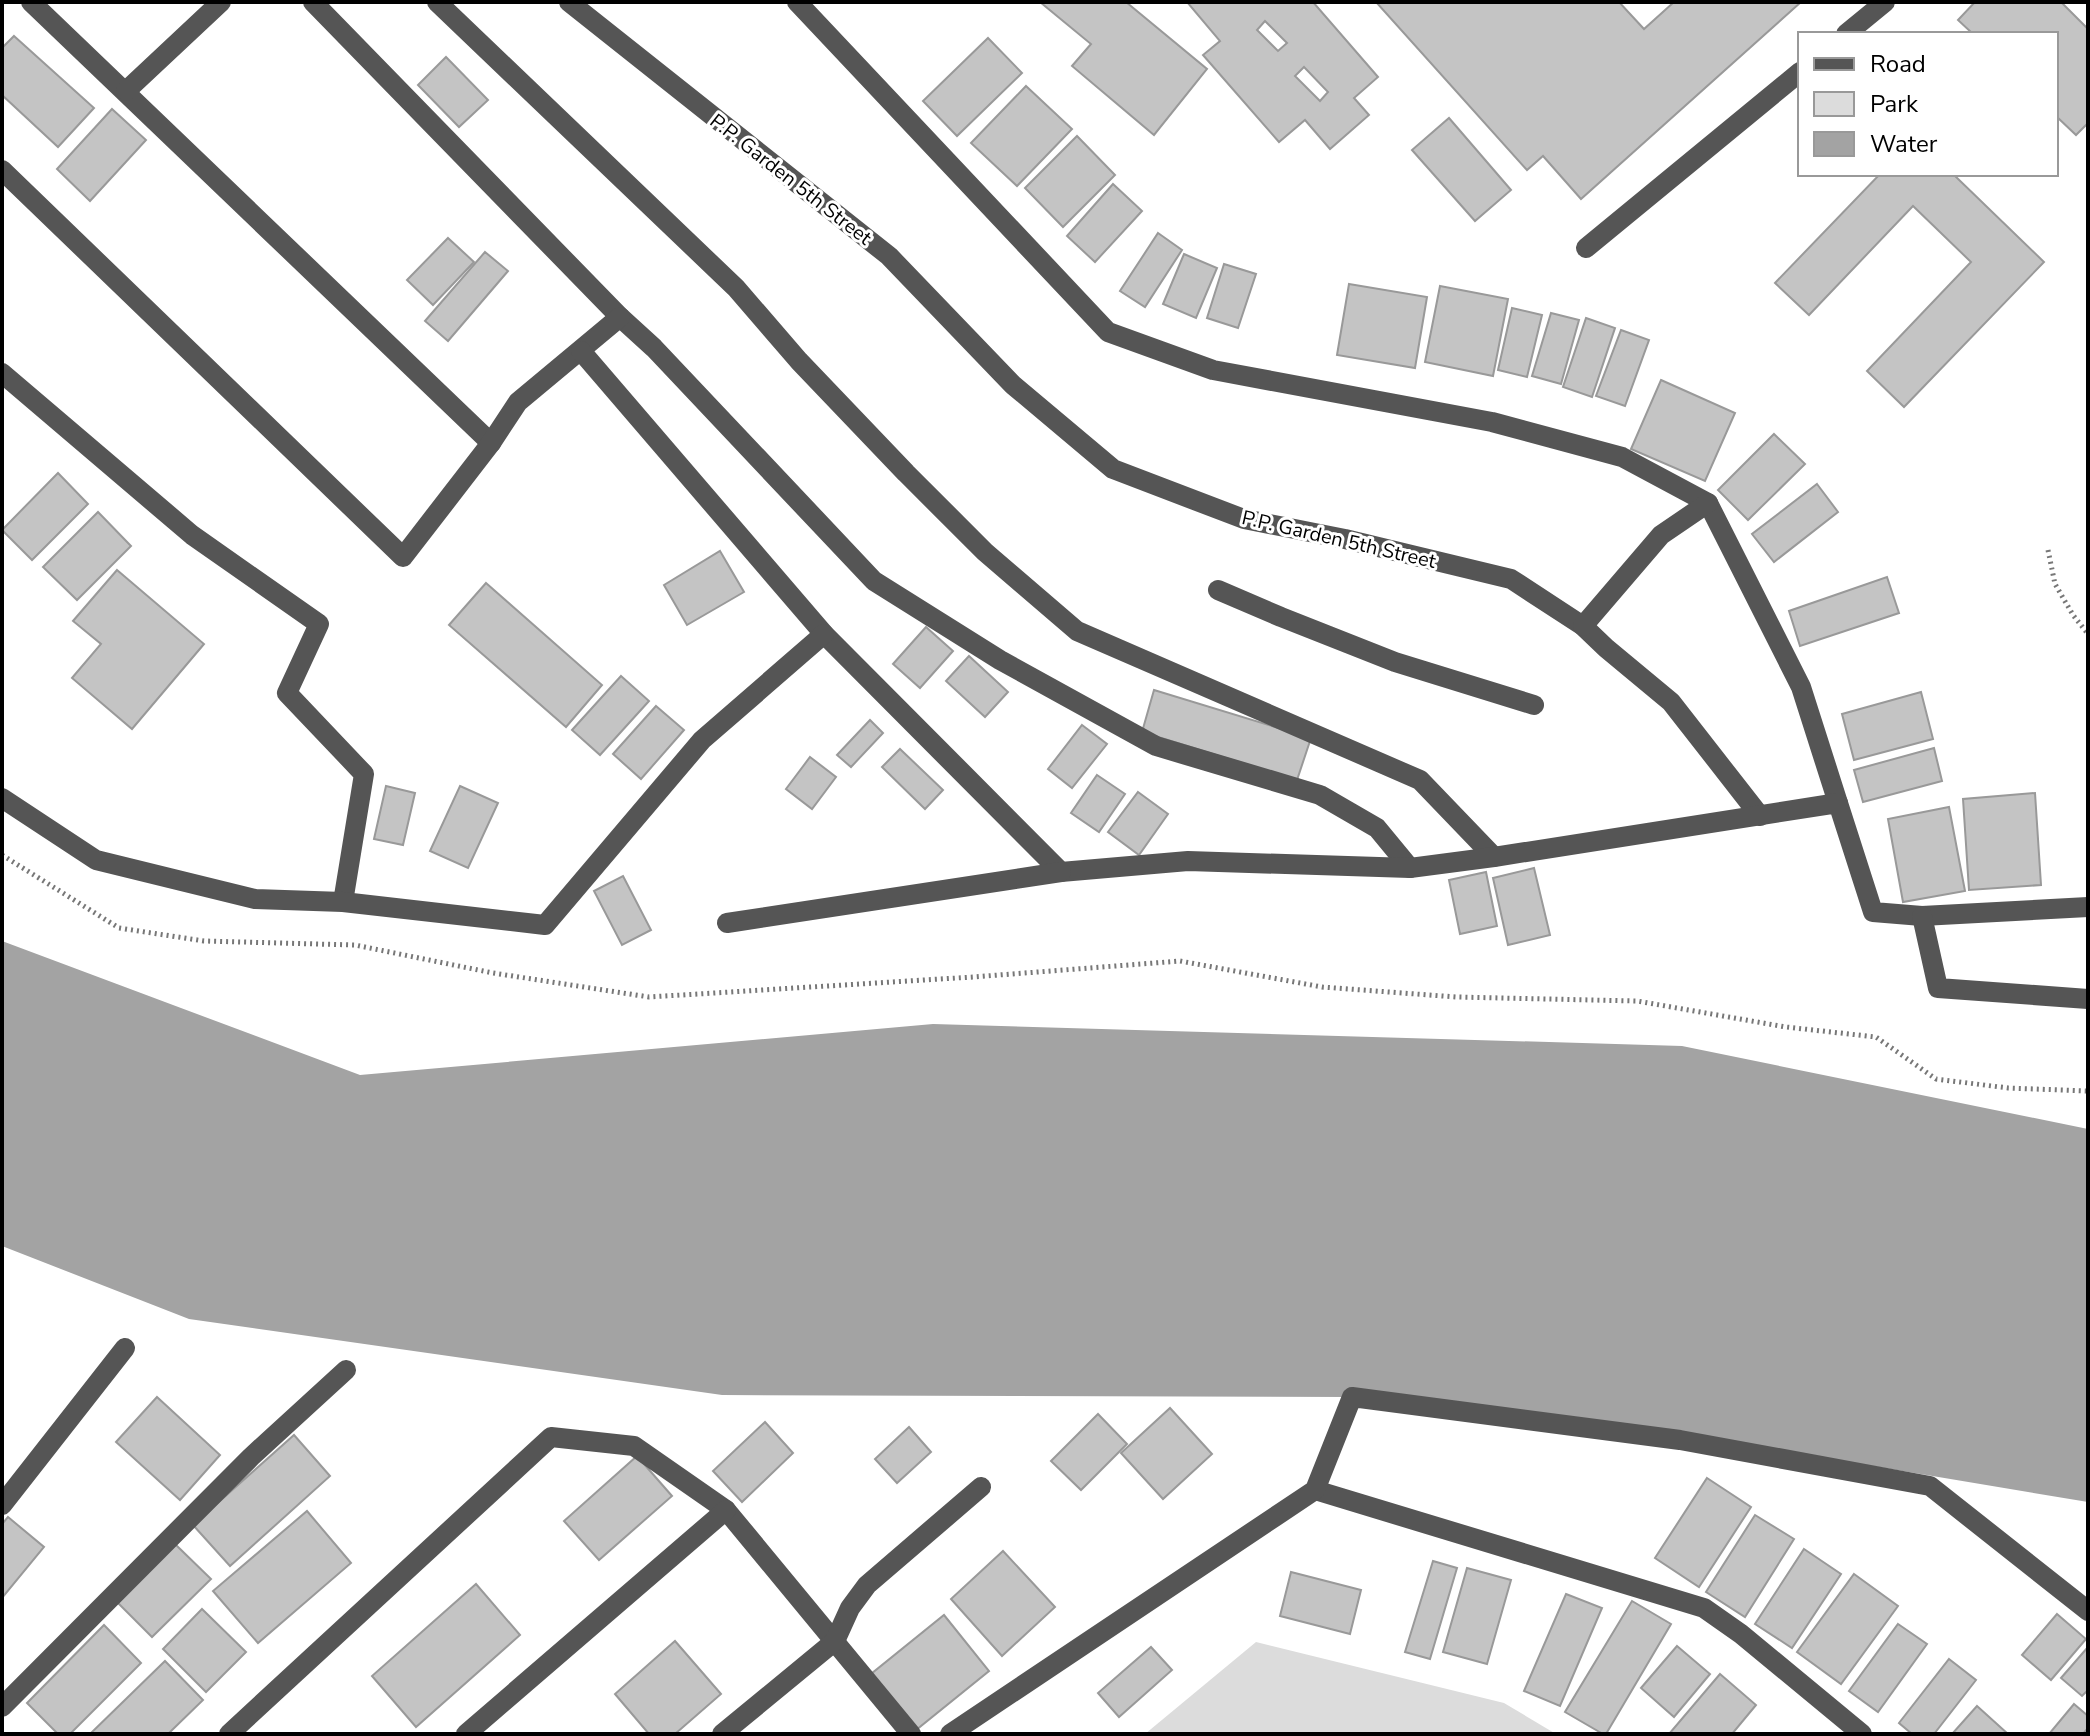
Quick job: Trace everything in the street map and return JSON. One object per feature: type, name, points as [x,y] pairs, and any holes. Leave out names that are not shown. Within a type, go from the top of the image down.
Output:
[{"type":"street","points":[[31,2],[491,443]]},
{"type":"street","points":[[126,91],[221,2]]},
{"type":"street","points":[[313,2],[620,317],[654,348],[874,581],[1000,660],[1156,746],[1320,795],[1377,828],[1410,868]]},
{"type":"street","points":[[437,2],[736,288],[799,361],[985,552],[1077,631],[1420,780],[1494,857]]},
{"type":"street","name":"P.P. Garden 5th Street","points":[[569,2],[889,256],[1013,385],[1113,469],[1244,519],[1345,539],[1511,579],[1583,626],[1671,702],[1760,816]]},
{"type":"street","points":[[797,2],[1108,332],[1213,370],[1492,422],[1622,457],[1708,503],[1801,687],[1873,912],[1922,916],[2088,907]]},
{"type":"street","points":[[1848,32],[1885,2]]},
{"type":"street","points":[[1586,248],[1798,74]]},
{"type":"street","points":[[4,177],[403,557],[491,443],[518,402],[620,317]]},
{"type":"street","points":[[581,351],[824,634],[1061,872]]},
{"type":"street","points":[[2,373],[192,535],[319,624],[287,693],[364,774],[343,902]]},
{"type":"street","points":[[1583,626],[1661,535],[1708,503]]},
{"type":"street","points":[[1218,590],[1395,662],[1534,705]]},
{"type":"street","points":[[2,798],[96,860],[255,899],[343,902],[545,925],[702,740],[824,634]]},
{"type":"street","points":[[727,923],[1061,872],[1188,861],[1410,868],[1838,803]]},
{"type":"street","points":[[1922,916],[1938,988],[2088,999]]},
{"type":"street","points":[[2,1505],[125,1348]]},
{"type":"street","points":[[2,1707],[251,1457],[346,1370]]},
{"type":"street","points":[[950,1734],[1315,1490],[1352,1397],[1680,1440],[1930,1486],[2088,1611]]},
{"type":"street","points":[[229,1734],[551,1437],[634,1446],[726,1510],[911,1734]]},
{"type":"street","points":[[722,1734],[835,1641],[850,1608],[867,1585],[981,1487]]},
{"type":"street","points":[[1315,1490],[1704,1608],[1741,1634],[1862,1734]]},
{"type":"street","points":[[466,1734],[726,1510]]},
{"type":"path","points":[[2048,550],[2055,584],[2088,634]]},
{"type":"path","points":[[2,855],[119,928],[204,941],[355,945],[493,973],[649,997],[1180,961],[1322,987],[1456,997],[1637,1001],[1786,1027],[1876,1037],[1936,1079],[2008,1088],[2088,1091]]},
{"type":"green space","points":[[1256,1642],[1504,1703],[1556,1734],[1145,1734]]},
{"type":"water","points":[[2,941],[360,1075],[933,1024],[1682,1046],[2088,1129],[2088,1502],[1831,1459],[1352,1397],[722,1395],[189,1319],[2,1246]]},
{"type":"building","points":[[1040,2],[1126,2],[1207,69],[1154,135],[1072,66],[1091,44]]},
{"type":"building","points":[[1187,2],[1313,2],[1378,77],[1354,98],[1369,115],[1330,149],[1305,120],[1279,142],[1203,55],[1220,41]],"holes":[[[1265,21],[1287,43],[1278,51],[1257,30]],[[1304,67],[1328,92],[1320,101],[1295,76]]]},
{"type":"building","points":[[1376,2],[1619,2],[1644,29],[1674,2],[1801,2],[1581,199],[1543,156],[1527,170]]},
{"type":"building","points":[[1975,2],[2061,2],[2088,29],[2088,123],[2076,135],[2058,118],[2058,32],[1971,32],[1958,20]]},
{"type":"building","points":[[14,36],[94,108],[58,147],[2,95],[2,48]]},
{"type":"building","points":[[988,38],[1022,73],[957,136],[923,101]]},
{"type":"building","points":[[446,57],[488,100],[459,127],[418,85]]},
{"type":"building","points":[[1026,86],[1072,129],[1017,186],[971,143]]},
{"type":"building","points":[[112,109],[146,140],[90,201],[57,169]]},
{"type":"building","points":[[1449,118],[1511,190],[1475,221],[1412,150]]},
{"type":"building","points":[[1077,136],[1115,175],[1063,227],[1025,188]]},
{"type":"building","points":[[1878,176],[1955,176],[2044,262],[1904,407],[1867,371],[1971,262],[1913,206],[1809,315],[1775,283]]},
{"type":"building","points":[[1113,184],[1142,211],[1095,262],[1067,236]]},
{"type":"building","points":[[1158,233],[1182,250],[1145,307],[1120,291]]},
{"type":"building","points":[[448,238],[474,262],[433,305],[407,280]]},
{"type":"building","points":[[485,252],[508,271],[448,341],[425,321]]},
{"type":"building","points":[[1184,254],[1217,268],[1196,318],[1163,304]]},
{"type":"building","points":[[1224,264],[1256,274],[1238,328],[1207,318]]},
{"type":"building","points":[[1349,284],[1427,297],[1415,368],[1337,355]]},
{"type":"building","points":[[1440,286],[1508,299],[1493,376],[1425,362]]},
{"type":"building","points":[[1512,308],[1542,315],[1527,377],[1498,370]]},
{"type":"building","points":[[1551,313],[1579,320],[1561,384],[1532,376]]},
{"type":"building","points":[[1586,318],[1615,328],[1592,397],[1563,387]]},
{"type":"building","points":[[1621,330],[1649,340],[1625,406],[1596,396]]},
{"type":"building","points":[[1661,380],[1735,413],[1705,481],[1631,449]]},
{"type":"building","points":[[1774,434],[1805,464],[1748,520],[1718,490]]},
{"type":"building","points":[[58,473],[88,504],[32,560],[2,530]]},
{"type":"building","points":[[1817,484],[1838,512],[1774,562],[1752,534]]},
{"type":"building","points":[[98,512],[131,546],[77,600],[43,567]]},
{"type":"building","points":[[720,551],[744,592],[687,625],[664,585]]},
{"type":"building","points":[[117,570],[204,644],[132,729],[72,678],[101,644],[73,621]]},
{"type":"building","points":[[1887,577],[1899,613],[1800,646],[1789,611]]},
{"type":"building","points":[[486,583],[602,685],[566,727],[449,625]]},
{"type":"building","points":[[926,627],[953,651],[920,688],[893,664]]},
{"type":"building","points":[[969,656],[1008,692],[985,717],[946,681]]},
{"type":"building","points":[[621,676],[649,701],[600,755],[572,730]]},
{"type":"building","points":[[1154,690],[1311,738],[1297,780],[1142,732]]},
{"type":"building","points":[[1921,692],[1933,739],[1854,760],[1842,714]]},
{"type":"building","points":[[656,706],[684,730],[641,779],[613,754]]},
{"type":"building","points":[[870,720],[883,733],[851,767],[837,755]]},
{"type":"building","points":[[1082,725],[1107,744],[1072,788],[1048,769]]},
{"type":"building","points":[[1934,748],[1942,781],[1863,802],[1854,770]]},
{"type":"building","points":[[900,749],[943,790],[925,809],[882,767]]},
{"type":"building","points":[[810,757],[836,777],[812,809],[786,789]]},
{"type":"building","points":[[1097,775],[1125,794],[1099,832],[1071,813]]},
{"type":"building","points":[[386,786],[415,793],[403,845],[374,839]]},
{"type":"building","points":[[460,786],[498,803],[468,868],[430,851]]},
{"type":"building","points":[[1138,792],[1168,814],[1139,855],[1108,832]]},
{"type":"building","points":[[2035,793],[2041,885],[1969,890],[1963,799]]},
{"type":"building","points":[[1949,807],[1965,891],[1903,902],[1888,819]]},
{"type":"building","points":[[1534,868],[1550,935],[1508,945],[1493,878]]},
{"type":"building","points":[[1486,872],[1497,926],[1460,934],[1449,880]]},
{"type":"building","points":[[623,876],[651,930],[622,945],[594,891]]},
{"type":"building","points":[[157,1397],[220,1455],[180,1500],[116,1442]]},
{"type":"building","points":[[1170,1408],[1212,1454],[1163,1499],[1121,1453]]},
{"type":"building","points":[[1098,1414],[1127,1444],[1081,1490],[1051,1461]]},
{"type":"building","points":[[765,1422],[793,1453],[742,1502],[713,1471]]},
{"type":"building","points":[[909,1427],[931,1452],[897,1483],[875,1459]]},
{"type":"building","points":[[294,1435],[330,1476],[230,1566],[193,1525]]},
{"type":"building","points":[[637,1456],[672,1496],[599,1560],[564,1521]]},
{"type":"building","points":[[1707,1478],[1751,1507],[1699,1587],[1655,1558]]},
{"type":"building","points":[[307,1511],[351,1563],[258,1643],[213,1591]]},
{"type":"building","points":[[1755,1515],[1794,1539],[1745,1617],[1706,1592]]},
{"type":"building","points":[[8,1517],[44,1547],[2,1598],[2,1524]]},
{"type":"building","points":[[175,1544],[211,1579],[152,1637],[117,1602]]},
{"type":"building","points":[[1804,1549],[1841,1574],[1792,1648],[1755,1624]]},
{"type":"building","points":[[1003,1551],[1055,1607],[1002,1656],[951,1599]]},
{"type":"building","points":[[1433,1561],[1457,1568],[1430,1659],[1405,1652]]},
{"type":"building","points":[[1467,1568],[1511,1580],[1487,1664],[1443,1652]]},
{"type":"building","points":[[1291,1572],[1361,1590],[1350,1634],[1280,1616]]},
{"type":"building","points":[[1854,1574],[1898,1606],[1841,1684],[1797,1652]]},
{"type":"building","points":[[476,1584],[520,1635],[416,1727],[372,1676]]},
{"type":"building","points":[[1566,1594],[1602,1608],[1560,1706],[1524,1691]]},
{"type":"building","points":[[1632,1601],[1671,1624],[1606,1734],[1603,1734],[1565,1712]]},
{"type":"building","points":[[202,1609],[246,1652],[206,1692],[163,1649]]},
{"type":"building","points":[[2057,1614],[2086,1639],[2051,1680],[2022,1655]]},
{"type":"building","points":[[944,1615],[989,1671],[916,1730],[871,1674]]},
{"type":"building","points":[[1898,1624],[1927,1644],[1878,1712],[1849,1691]]},
{"type":"building","points":[[104,1625],[141,1663],[70,1734],[58,1734],[27,1703]]},
{"type":"building","points":[[675,1641],[721,1694],[675,1734],[649,1734],[615,1694]]},
{"type":"building","points":[[1677,1646],[1710,1674],[1674,1717],[1641,1688]]},
{"type":"building","points":[[1151,1647],[1172,1670],[1119,1717],[1098,1693]]},
{"type":"building","points":[[2088,1647],[2088,1690],[2082,1696],[2061,1678]]},
{"type":"building","points":[[1949,1659],[1976,1680],[1934,1734],[1912,1734],[1899,1723]]},
{"type":"building","points":[[165,1661],[203,1700],[168,1734],[90,1734]]},
{"type":"building","points":[[1720,1674],[1756,1705],[1732,1734],[1669,1734]]},
{"type":"building","points":[[2074,1704],[2088,1716],[2088,1728],[2083,1734],[2049,1734]]},
{"type":"building","points":[[1977,1706],[2008,1734],[1952,1734]]}]
